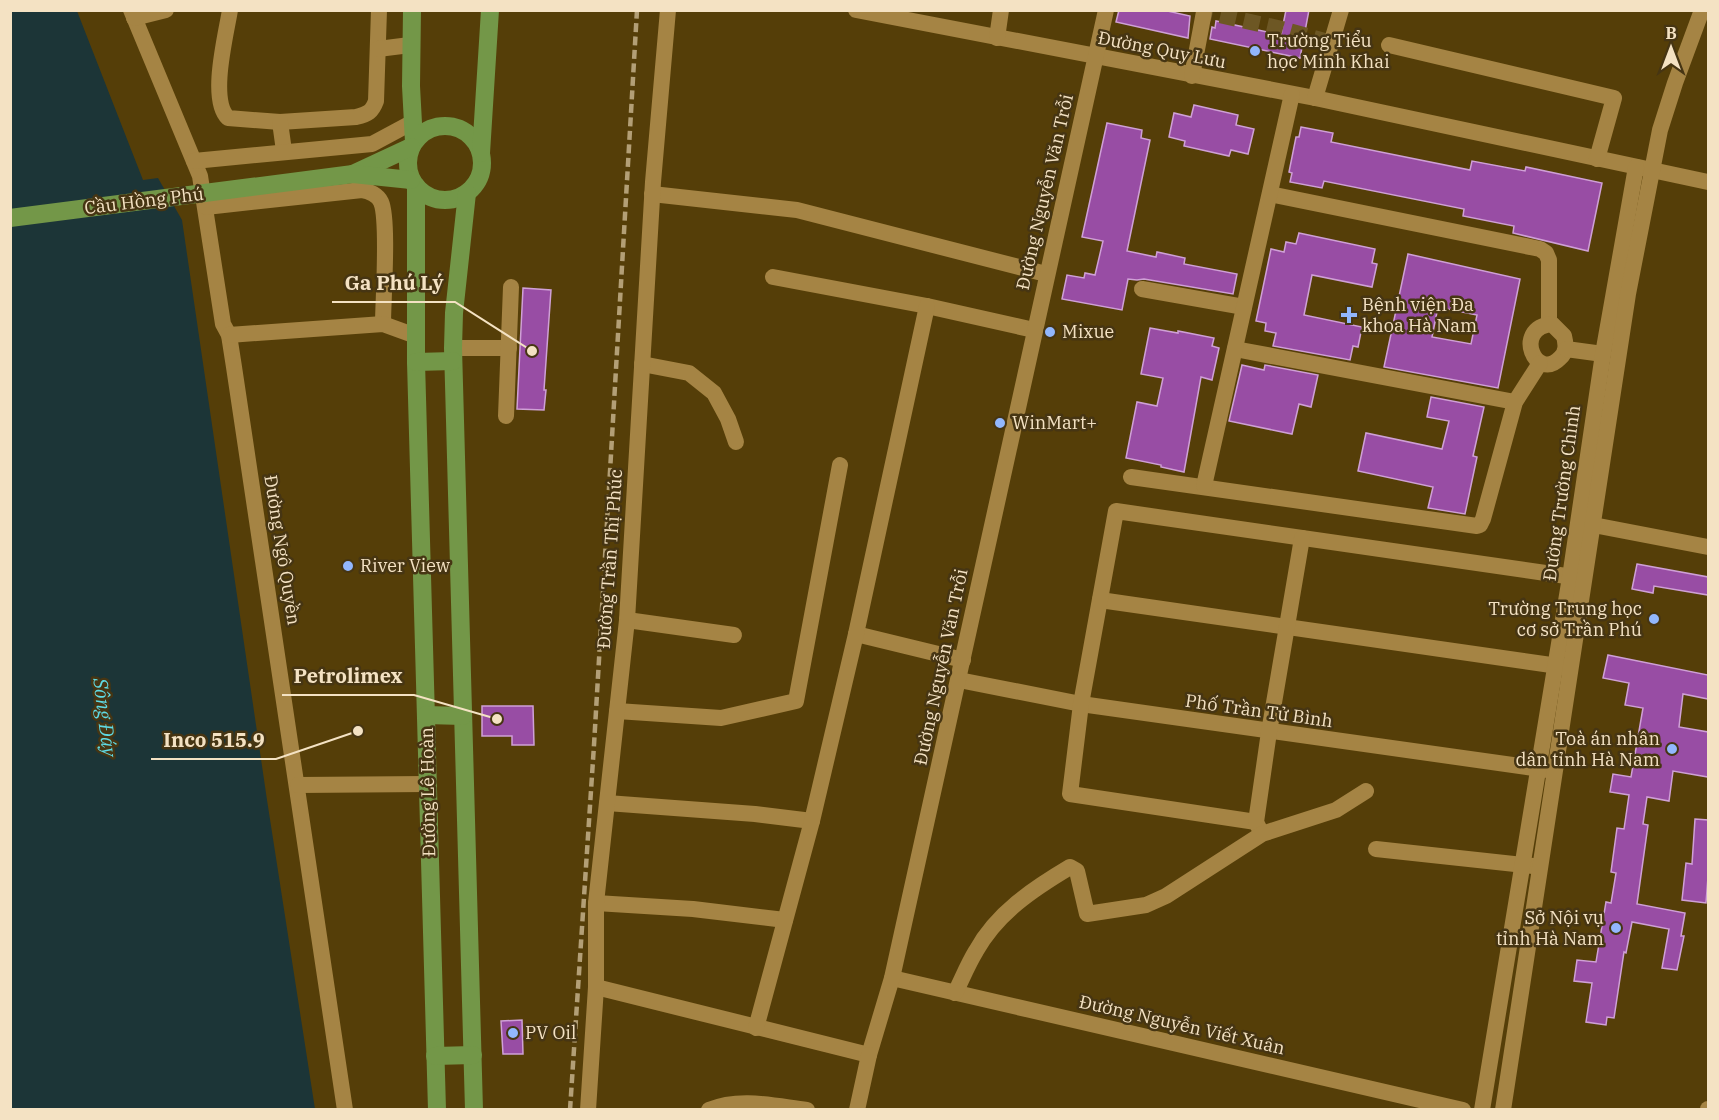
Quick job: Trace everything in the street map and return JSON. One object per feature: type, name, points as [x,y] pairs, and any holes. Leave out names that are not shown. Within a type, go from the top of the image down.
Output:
[{"type":"main road","points":[[412,10],[410,45],[413,145],[408,167],[414,183],[424,194],[446,201],[467,194],[475,186],[480,176],[490,10]]},
{"type":"main road","points":[[353,174],[413,145],[423,134],[434,128],[445,126],[457,128],[467,134],[476,143],[481,153]]},
{"type":"main road","points":[[353,174],[414,183]]},
{"type":"main road","name":"Cầu Hồng Phú","points":[[10,218],[353,174]]},
{"type":"main road","name":"Đường Lê Hoàn","points":[[414,183],[416,362],[437,1110]]},
{"type":"main road","name":"Đường Lê Hoàn","points":[[467,194],[454,313],[453,355],[474,1110]]},
{"type":"main road","points":[[416,362],[453,355]]},
{"type":"main road","points":[[426,715],[463,716]]},
{"type":"main road","points":[[435,1056],[473,1055]]},
{"type":"street","points":[[133,14],[166,10]]},
{"type":"street","points":[[230,10],[221,62],[220,108],[228,118],[280,122],[367,114],[373,110],[376,101],[379,10]]},
{"type":"street","name":"Đường Trần Thị Phúc","points":[[588,1110],[596,987],[596,903],[627,621],[652,194],[668,10]]},
{"type":"street","name":"Đường Quy Lưu","points":[[855,10],[895,14],[1096,58],[1315,98],[1708,182]]},
{"type":"street","points":[[997,38],[1001,10]]},
{"type":"street","name":"Đường Nguyễn Văn Trỗi","points":[[857,1110],[869,1055],[892,978],[1106,10]]},
{"type":"street","points":[[1315,98],[1341,10]]},
{"type":"street","name":"Đường Trường Chinh","points":[[1482,1110],[1522,864],[1546,770],[1616,326],[1644,168],[1660,130],[1702,10]]},
{"type":"street","points":[[1192,76],[1204,12]]},
{"type":"street","name":"Đường Ngô Quyền","points":[[133,14],[201,177],[223,324],[229,335],[345,1110]]},
{"type":"street","points":[[378,50],[410,45]]},
{"type":"street","points":[[1389,45],[1614,98],[1597,159]]},
{"type":"street","points":[[1204,486],[1292,94]]},
{"type":"street","points":[[280,122],[284,151]]},
{"type":"street","points":[[194,161],[372,144],[413,122]]},
{"type":"street","points":[[206,207],[362,190],[374,194],[380,199],[383,214],[382,324]]},
{"type":"street","points":[[652,194],[797,210],[1047,274]]},
{"type":"street","points":[[1270,194],[1540,249],[1546,253],[1549,261],[1549,324]]},
{"type":"street","points":[[773,277],[927,306],[1034,330]]},
{"type":"street","points":[[506,416],[511,287]]},
{"type":"street","points":[[1142,289],[1244,307]]},
{"type":"street","points":[[756,1028],[812,821],[856,634],[927,306]]},
{"type":"street","points":[[229,335],[382,324],[416,336]]},
{"type":"street","points":[[1540,363],[1553,363],[1563,355],[1566,349],[1561,331],[1549,324]]},
{"type":"street","points":[[1540,363],[1532,353],[1530,340],[1537,330],[1549,324]]},
{"type":"street","name":"Đường Trường Chinh","points":[[1604,401],[1603,354],[1616,326]]},
{"type":"street","points":[[453,355],[509,348]]},
{"type":"street","points":[[1235,349],[1515,402]]},
{"type":"street","points":[[1566,349],[1603,354]]},
{"type":"street","points":[[1131,477],[1477,526],[1483,519],[1515,402],[1540,363]]},
{"type":"street","points":[[642,364],[690,373],[706,386],[714,393],[736,442]]},
{"type":"street","points":[[617,711],[722,718],[796,701],[840,465]]},
{"type":"street","points":[[1259,828],[1070,794],[1081,704],[1116,511],[1577,578]]},
{"type":"street","points":[[1585,523],[1708,547]]},
{"type":"street","points":[[1259,828],[1269,732],[1302,538]]},
{"type":"street","points":[[1100,600],[1563,667]]},
{"type":"street","points":[[627,621],[734,635]]},
{"type":"street","points":[[856,634],[963,660]]},
{"type":"street","name":"Phố Trần Tử Bình","points":[[959,680],[1081,704],[1546,770]]},
{"type":"street","name":"Đường Trường Chinh","points":[[1503,1110],[1540,866],[1546,770]]},
{"type":"street","points":[[298,785],[427,784]]},
{"type":"street","points":[[955,993],[977,949],[1002,915],[1036,887],[1070,867],[1077,871],[1087,915],[1146,905],[1166,896],[1259,828],[1336,810],[1366,791]]},
{"type":"street","points":[[607,803],[812,821]]},
{"type":"street","points":[[1376,849],[1540,866]]},
{"type":"street","points":[[596,903],[693,909],[785,920]]},
{"type":"street","name":"Đường Nguyễn Viết Xuân","points":[[892,978],[1463,1110]]},
{"type":"street","points":[[1502,986],[1521,989]]},
{"type":"street","points":[[596,987],[869,1055]]},
{"type":"street","points":[[709,1110],[722,1104],[735,1102],[807,1110]]},
{"type":"water","name":"Sông Đáy","points":[[10,11],[77,11],[143,180],[158,178],[182,220],[315,1109],[11,1109]]},
{"type":"building","points":[[1119,10],[1163,10],[1190,16],[1188,38],[1116,22]]},
{"type":"building","points":[[1286,10],[1309,10],[1300,58],[1210,39],[1212,27],[1215,28],[1216,21],[1281,35]]},
{"type":"building","points":[[1194,105],[1238,115],[1236,125],[1254,129],[1248,154],[1231,150],[1229,156],[1184,146],[1185,141],[1169,137],[1174,113],[1191,117]]},
{"type":"building","points":[[1107,123],[1142,130],[1141,138],[1150,140],[1127,251],[1156,257],[1157,252],[1185,258],[1184,264],[1237,274],[1233,294],[1144,279],[1128,279],[1122,310],[1062,299],[1067,275],[1084,278],[1085,273],[1095,275],[1103,241],[1082,237]]},
{"type":"building","points":[[1301,127],[1333,133],[1331,142],[1470,170],[1472,161],[1525,171],[1526,167],[1602,183],[1588,251],[1513,233],[1514,226],[1463,216],[1464,209],[1324,181],[1322,188],[1290,182],[1292,173],[1289,172],[1296,137],[1299,137]]},
{"type":"building","points":[[1299,233],[1375,249],[1372,263],[1377,264],[1372,287],[1312,275],[1304,315],[1362,327],[1358,347],[1353,346],[1350,360],[1273,346],[1276,333],[1265,331],[1266,323],[1256,321],[1271,249],[1284,252],[1286,242],[1296,244]]},
{"type":"building","points":[[1408,254],[1520,279],[1498,388],[1384,367]],"holes":[[[1438,307],[1477,315],[1471,344],[1432,337]]]},
{"type":"building","points":[[523,288],[551,290],[544,410],[517,409]]},
{"type":"building","points":[[1150,328],[1214,338],[1212,346],[1219,348],[1212,380],[1201,377],[1184,472],[1126,458],[1137,402],[1157,406],[1163,378],[1141,374]]},
{"type":"building","points":[[1242,365],[1264,370],[1265,365],[1318,375],[1311,407],[1299,404],[1292,434],[1229,421]]},
{"type":"building","points":[[1431,397],[1484,407],[1473,456],[1477,457],[1465,514],[1428,508],[1433,487],[1358,471],[1366,433],[1442,449],[1449,421],[1427,417]]},
{"type":"building","points":[[1637,564],[1708,577],[1708,595],[1654,586],[1653,593],[1632,589]]},
{"type":"building","points":[[1608,655],[1708,675],[1708,699],[1683,694],[1679,727],[1708,732],[1708,777],[1673,771],[1669,801],[1647,797],[1643,824],[1648,825],[1637,904],[1685,913],[1681,936],[1684,936],[1677,970],[1662,968],[1669,929],[1632,922],[1626,953],[1624,952],[1614,1018],[1607,1017],[1606,1025],[1586,1022],[1592,983],[1574,981],[1577,960],[1596,962],[1606,902],[1611,903],[1616,873],[1611,872],[1617,828],[1624,829],[1629,795],[1610,792],[1613,774],[1631,777],[1643,708],[1625,705],[1629,683],[1603,678]]},
{"type":"building","points":[[482,706],[533,706],[534,745],[512,745],[512,736],[482,736]]},
{"type":"building","points":[[1695,819],[1708,820],[1706,903],[1682,900],[1686,863],[1692,864]]},
{"type":"building","points":[[522,1020],[523,1054],[503,1054],[501,1021]]},
{"type":"tunnel","points":[[1197,10],[1332,43]]},
{"type":"railway","points":[[570,1110],[637,10]]},
{"type":"place","name":"Trường Tiểu học Minh Khai","points":[[1255,51]]},
{"type":"place","name":"Bệnh viện Đa khoa Hà Nam","points":[[1349,315]]},
{"type":"place","name":"Mixue","points":[[1050,332]]},
{"type":"place","name":"Ga Phú Lý","points":[[532,351]]},
{"type":"place","name":"WinMart+","points":[[1000,423]]},
{"type":"place","name":"River View","points":[[348,566]]},
{"type":"place","name":"Trường Trung học cơ sở Trần Phú","points":[[1654,619]]},
{"type":"place","name":"Petrolimex","points":[[497,719]]},
{"type":"place","name":"Inco 515.9","points":[[358,731]]},
{"type":"place","name":"Toà án nhân dân tỉnh Hà Nam","points":[[1672,749]]},
{"type":"place","name":"Sở Nội vụ tỉnh Hà Nam","points":[[1616,928]]},
{"type":"place","name":"PV Oil","points":[[513,1033]]}]
